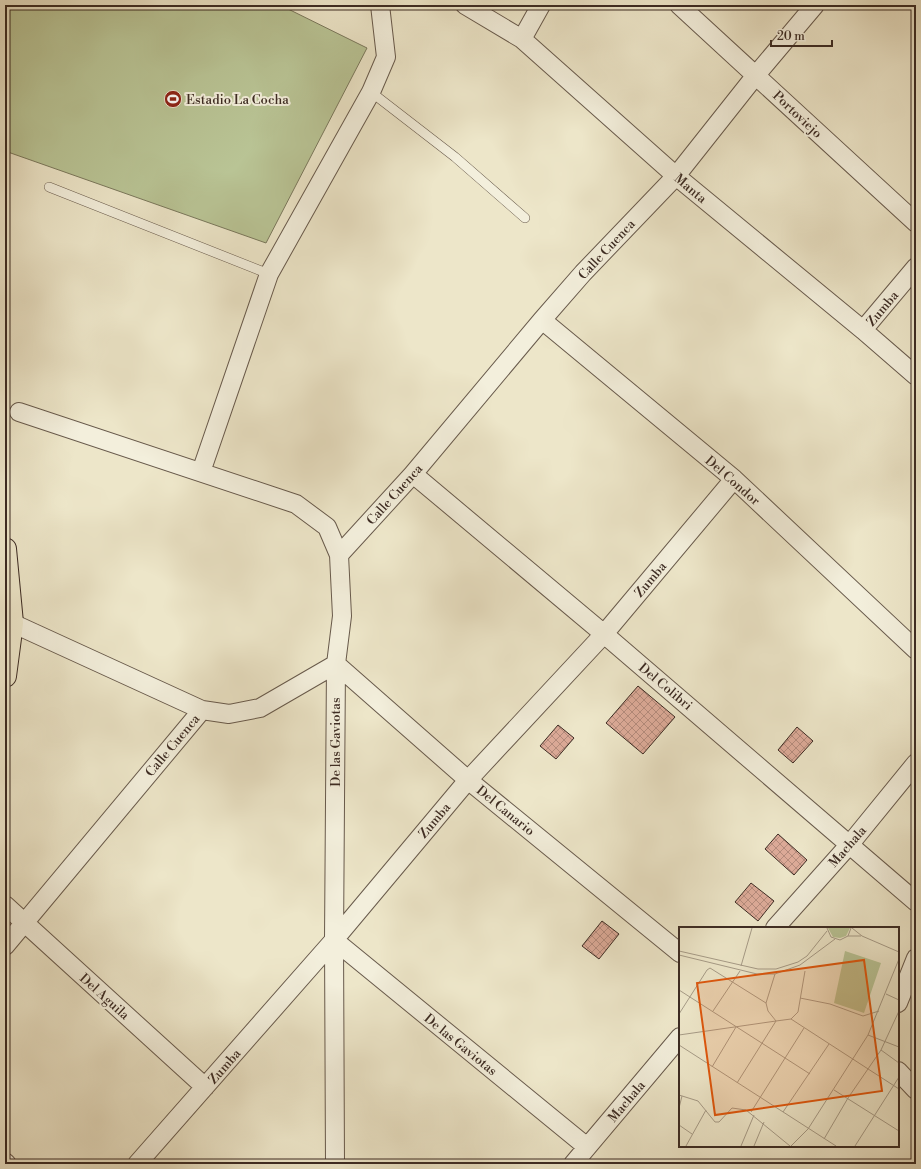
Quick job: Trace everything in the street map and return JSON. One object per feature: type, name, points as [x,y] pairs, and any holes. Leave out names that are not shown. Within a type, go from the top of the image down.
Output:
[{"type":"main road","points":[[5,549],[12,623],[5,676]]},
{"type":"street","points":[[201,472],[269,274],[371,92],[386,57],[380,5]]},
{"type":"street","name":"Manta","points":[[465,5],[522,39],[676,176],[863,330],[916,376]]},
{"type":"street","points":[[522,39],[540,5]]},
{"type":"street","name":"Portoviejo","points":[[679,5],[916,223]]},
{"type":"street","name":"Calle Cuenca","points":[[339,555],[413,474],[583,273],[676,176],[756,75],[815,5]]},
{"type":"street","name":"Zumba","points":[[863,330],[916,267]]},
{"type":"street","name":"Del Condor","points":[[542,320],[734,479],[916,650]]},
{"type":"street","points":[[19,412],[296,504],[327,527],[339,555],[342,616],[336,664]]},
{"type":"street","name":"Del Colibri","points":[[413,474],[604,634],[916,902]]},
{"type":"street","name":"Zumba","points":[[137,1164],[334,940],[468,780],[604,634],[734,479]]},
{"type":"street","points":[[12,623],[202,710]]},
{"type":"street","name":"Calle Cuenca","points":[[5,946],[202,710],[229,714],[260,708],[336,664]]},
{"type":"street","name":"Del Canario","points":[[336,664],[468,780],[679,952]]},
{"type":"street","name":"De las Gaviotas","points":[[335,1164],[334,940],[336,664]]},
{"type":"street","name":"Machala","points":[[776,927],[850,844],[916,762]]},
{"type":"street","name":"Del Aguila","points":[[5,904],[205,1087]]},
{"type":"street","name":"De las Gaviotas","points":[[334,940],[587,1147]]},
{"type":"street","points":[[899,1000],[916,958]]},
{"type":"street","name":"Machala","points":[[572,1164],[679,1038]]},
{"type":"street","points":[[899,1071],[916,1090]]},
{"type":"lane","points":[[371,92],[455,157],[526,218]]},
{"type":"lane","points":[[49,187],[269,274]]},
{"type":"green space","name":"Estadio La Cocha","points":[[5,5],[280,5],[367,48],[266,243],[5,151]]},
{"type":"building","points":[[638,686],[675,717],[643,754],[606,723]]},
{"type":"building","points":[[558,725],[574,738],[556,759],[540,746]]},
{"type":"building","points":[[797,727],[813,741],[793,763],[778,750]]},
{"type":"building","points":[[778,834],[807,860],[794,875],[765,849]]},
{"type":"building","points":[[751,883],[774,901],[758,921],[735,902]]},
{"type":"building","points":[[602,921],[619,934],[599,959],[582,946]]},
{"type":"place","name":"Estadio La Cocha","points":[[173,99]]}]
